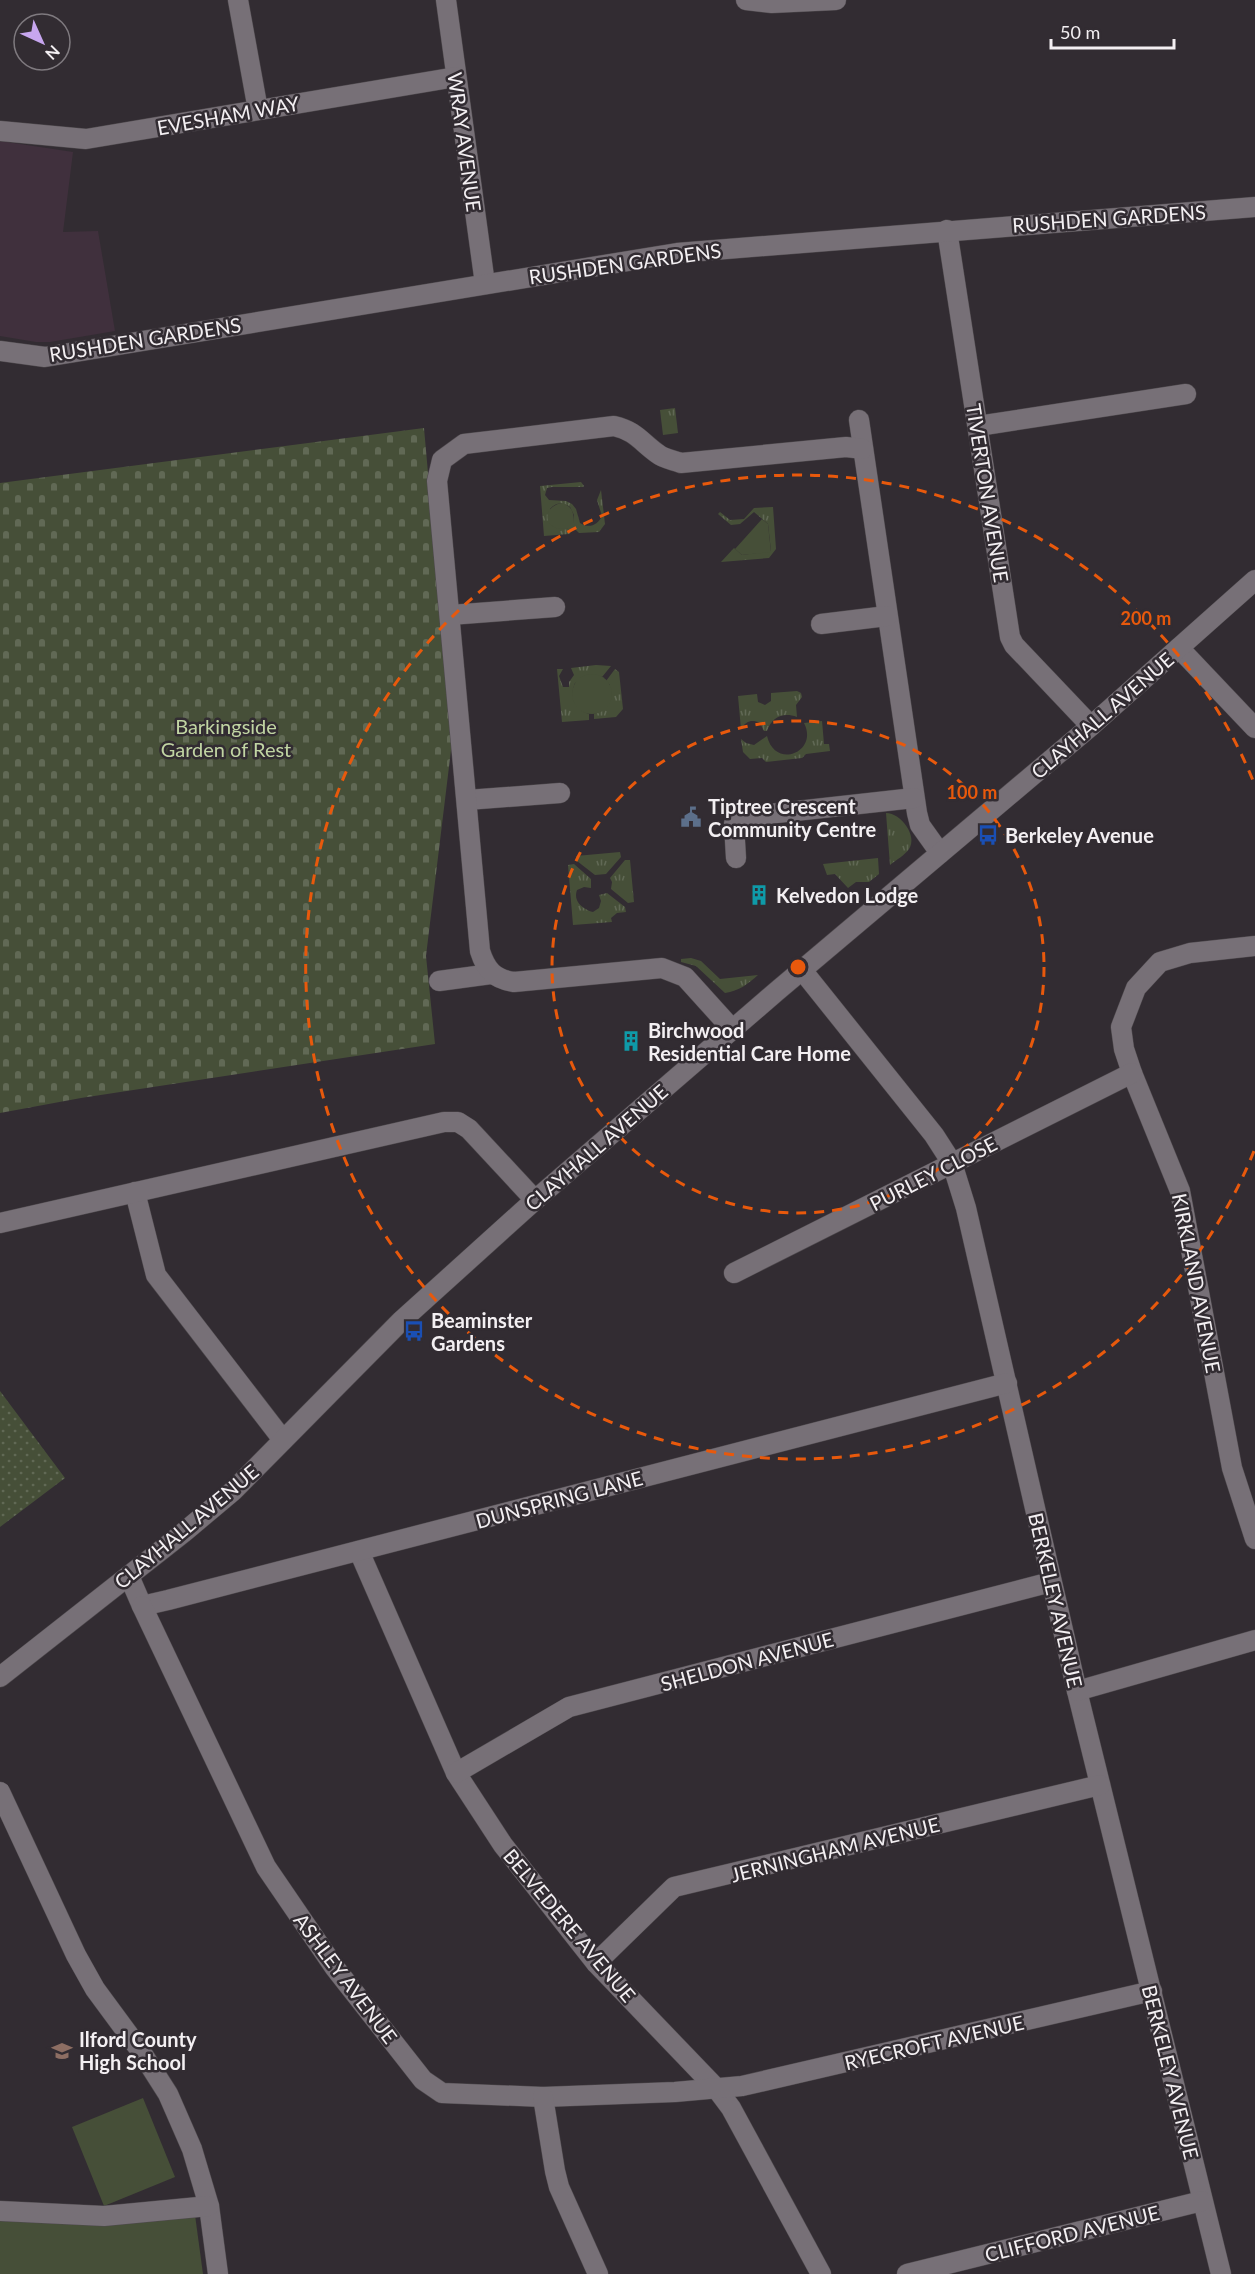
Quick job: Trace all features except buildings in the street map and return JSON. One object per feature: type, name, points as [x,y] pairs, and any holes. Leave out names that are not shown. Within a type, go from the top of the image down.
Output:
[{"type":"street","points":[[238,0],[258,110]]},
{"type":"street","name":"WRAY AVENUE","points":[[446,0],[485,284]]},
{"type":"street","points":[[746,0],[772,3],[836,0]]},
{"type":"street","name":"EVESHAM WAY","points":[[0,131],[86,139],[456,77]]},
{"type":"street","name":"RUSHDEN GARDENS","points":[[0,351],[45,357],[677,253],[1255,207]]},
{"type":"street","name":"TIVERTON AVENUE","points":[[947,230],[1010,637],[1014,645],[1091,726]]},
{"type":"street","points":[[978,426],[1186,394]]},
{"type":"street","points":[[859,420],[914,798],[920,825],[940,853]]},
{"type":"street","points":[[732,1029],[686,977],[662,968],[528,982],[501,980],[491,974],[484,963],[480,951],[437,481],[442,460],[464,444],[614,426],[626,429],[642,439],[660,456],[681,463],[846,447],[863,449]]},
{"type":"street","name":"CLAYHALL AVENUE","points":[[0,1677],[233,1491],[401,1321],[535,1200],[732,1029],[1091,726],[1255,580]]},
{"type":"street","points":[[450,615],[555,608]]},
{"type":"street","points":[[821,624],[887,616]]},
{"type":"street","points":[[1179,648],[1255,728]]},
{"type":"street","points":[[467,800],[560,793]]},
{"type":"street","points":[[736,858],[734,824],[736,819],[741,817],[914,798]]},
{"type":"street","name":"KIRKLAND AVENUE","points":[[1255,946],[1190,953],[1160,962],[1136,988],[1121,1027],[1124,1049],[1132,1073],[1180,1191],[1232,1468],[1255,1539]]},
{"type":"street","name":"BERKELEY AVENUE","points":[[802,970],[934,1135],[952,1163],[966,1208],[1077,1691],[1221,2274]]},
{"type":"street","points":[[439,981],[491,974]]},
{"type":"street","name":"PURLEY CLOSE","points":[[734,1273],[1132,1073]]},
{"type":"street","points":[[0,1222],[444,1122],[458,1122],[469,1129],[535,1200]]},
{"type":"street","points":[[135,1192],[156,1275],[283,1440]]},
{"type":"street","name":"DUNSPRING LANE","points":[[142,1606],[1007,1383]]},
{"type":"street","name":"BELVEDERE AVENUE","points":[[359,1551],[456,1773],[503,1845],[596,1963],[716,2088],[745,2134],[821,2274]]},
{"type":"street","points":[[129,1576],[142,1606]]},
{"type":"street","name":"SHELDON AVENUE","points":[[456,1773],[569,1707],[1051,1582]]},
{"type":"street","name":"ASHLEY AVENUE","points":[[142,1606],[266,1867],[335,1968],[423,2080],[442,2093],[543,2097],[675,2092],[716,2088]]},
{"type":"street","points":[[1077,1691],[1255,1640]]},
{"type":"street","name":"JERNINGHAM AVENUE","points":[[596,1963],[674,1887],[1101,1785]]},
{"type":"street","points":[[0,1792],[76,1955],[95,1989],[140,2050],[168,2094],[192,2149],[209,2206],[218,2274]]},
{"type":"street","name":"RYECROFT AVENUE","points":[[716,2088],[742,2086],[1152,1991]]},
{"type":"street","points":[[543,2097],[559,2187],[598,2274]]},
{"type":"street","name":"CLIFFORD AVENUE","points":[[907,2274],[1202,2201]]},
{"type":"street","points":[[0,2211],[104,2216],[209,2206]]},
{"type":"shaded area","points":[[0,141],[73,152],[63,232],[98,231],[115,331],[50,342],[0,336]]},
{"type":"green space","points":[[675,408],[678,433],[663,435],[660,410]]},
{"type":"green space","name":"Barkingside Garden of Rest","points":[[424,428],[452,742],[426,956],[435,1044],[81,1098],[0,1113],[0,483]]},
{"type":"green space","points":[[581,482],[583,487],[547,488],[545,495],[549,500],[566,501],[572,504],[580,523],[590,526],[596,524],[602,516],[597,500],[601,490],[605,524],[599,532],[579,533],[574,528],[574,515],[570,507],[557,504],[550,509],[571,532],[544,536],[540,486]]},
{"type":"green space","points":[[562,503],[573,513],[574,528],[571,532],[567,528],[554,527],[548,519],[550,509]]},
{"type":"green space","points":[[773,507],[776,549],[769,558],[721,562],[734,548],[742,555],[771,551],[768,524],[754,512],[740,524],[731,525],[718,514],[720,512],[730,520],[744,519],[754,508]]},
{"type":"green space","points":[[762,519],[768,524],[771,552],[742,555],[735,549]]},
{"type":"green space","points":[[611,666],[602,677],[575,683],[573,688],[574,702],[589,714],[589,720],[562,722],[557,669],[563,669],[559,676],[563,687],[569,687],[569,682],[574,675],[571,668]]},
{"type":"green space","points":[[615,669],[619,672],[623,709],[616,717],[594,719],[594,714],[599,712],[610,685],[606,681]]},
{"type":"green space","points":[[592,674],[606,680],[612,694],[606,708],[592,714],[578,708],[572,694],[578,680]]},
{"type":"green space","points":[[797,691],[802,697],[796,705],[797,717],[787,715],[779,717],[772,722],[767,731],[764,731],[760,723],[754,721],[745,724],[741,729],[738,696],[757,694],[758,702],[765,705],[771,701],[771,693]]},
{"type":"green space","points":[[822,721],[824,744],[829,744],[830,751],[806,754],[802,758],[766,762],[762,758],[750,759],[743,752],[741,739],[754,745],[767,736],[778,752],[794,753],[806,742],[807,733],[804,723]]},
{"type":"green space","points":[[886,813],[902,821],[910,832],[911,838],[909,849],[890,865]]},
{"type":"green space","points":[[620,852],[621,857],[606,874],[595,875],[577,861],[576,856]]},
{"type":"green space","points":[[878,858],[879,874],[869,882],[856,882],[848,888],[835,874],[827,875],[823,864]]},
{"type":"green space","points":[[625,860],[630,860],[634,902],[628,903],[611,889],[610,878]]},
{"type":"green space","points":[[574,864],[591,879],[591,888],[584,887],[577,890],[576,898],[582,907],[593,912],[599,908],[601,901],[599,895],[607,893],[625,907],[626,912],[617,913],[611,918],[612,922],[573,925],[568,865]]},
{"type":"green space","points":[[691,958],[701,961],[720,979],[758,975],[743,987],[725,993],[696,966],[681,962],[681,959]]},
{"type":"green space","points":[[0,1391],[65,1478],[0,1527]]},
{"type":"green space","points":[[143,2098],[175,2177],[104,2206],[72,2127]]},
{"type":"green space","points":[[195,2215],[203,2274],[0,2274],[0,2219]]},
{"type":"place","name":"Tiptree Crescent Community Centre","points":[[691,817]]},
{"type":"place","name":"Berkeley Avenue","points":[[988,835]]},
{"type":"place","name":"Kelvedon Lodge","points":[[759,895]]},
{"type":"place","name":"Birchwood Residential Care Home","points":[[631,1041]]},
{"type":"place","name":"Beaminster Gardens","points":[[414,1331]]},
{"type":"place","name":"Ilford County High School","points":[[62,2051]]}]
